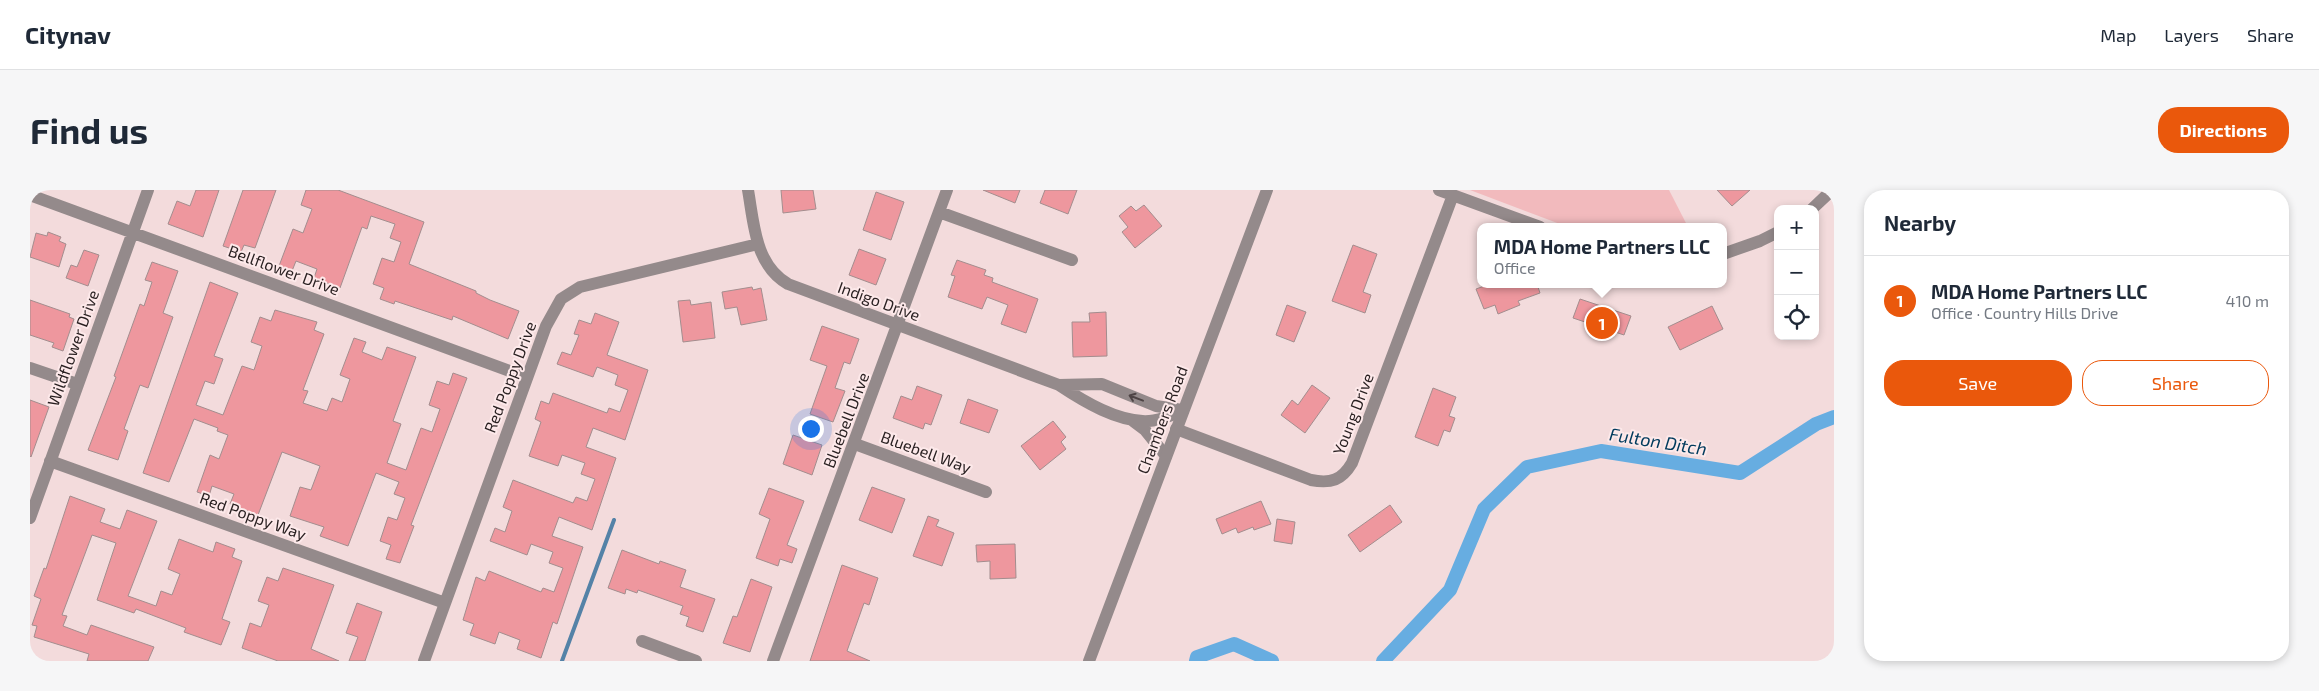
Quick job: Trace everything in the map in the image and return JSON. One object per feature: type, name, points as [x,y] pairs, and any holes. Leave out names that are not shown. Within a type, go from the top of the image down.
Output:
[{"type":"street","name":"Wildflower Drive","points":[[30,518],[148,190]]},
{"type":"street","name":"Indigo Drive","points":[[748,190],[758,244],[769,268],[788,284],[1059,385],[1086,403],[1131,420]]},
{"type":"street","name":"Bluebell Drive","points":[[773,661],[899,326],[947,190]]},
{"type":"street","name":"Chambers Road","points":[[1089,661],[1266,190]]},
{"type":"street","points":[[1440,190],[1529,223]]},
{"type":"street","points":[[1816,205],[1832,190]]},
{"type":"street","name":"Bellflower Drive","points":[[30,195],[526,377]]},
{"type":"street","name":"Young Drive","points":[[1176,429],[1311,480],[1332,482],[1342,477],[1352,463],[1453,195]]},
{"type":"street","points":[[939,212],[1072,260]]},
{"type":"street","points":[[1727,253],[1774,234]]},
{"type":"street","name":"Red Poppy Drive","points":[[424,661],[526,377],[553,311],[561,299],[576,290],[758,244]]},
{"type":"street","points":[[30,368],[77,384]]},
{"type":"street","name":"Indigo Drive","points":[[1059,385],[1102,384],[1156,406],[1183,410]]},
{"type":"street","points":[[1131,420],[1150,421],[1183,410]]},
{"type":"street","points":[[1131,420],[1145,430],[1166,456]]},
{"type":"street","name":"Bluebell Way","points":[[855,444],[986,492]]},
{"type":"street","name":"Red Poppy Way","points":[[50,461],[445,603]]},
{"type":"street","points":[[642,641],[696,661]]},
{"type":"shaded area","points":[[1470,190],[1669,190],[1686,223],[1557,223]]},
{"type":"building","points":[[196,190],[219,190],[203,237],[168,224],[177,201],[190,206]]},
{"type":"building","points":[[243,190],[276,190],[255,248],[244,245],[241,252],[223,246]]},
{"type":"building","points":[[306,190],[338,190],[424,222],[409,264],[519,311],[508,339],[453,316],[452,320],[395,301],[394,304],[380,299],[384,288],[373,284],[382,258],[394,262],[401,242],[390,238],[395,224],[371,216],[367,229],[362,227],[340,288],[314,278],[317,269],[296,261],[292,271],[279,266],[293,229],[303,233],[312,209],[301,205]]},
{"type":"building","points":[[781,190],[813,190],[816,209],[783,213]]},
{"type":"building","points":[[983,190],[1020,190],[1015,203]]},
{"type":"building","points":[[1045,190],[1077,190],[1068,214],[1040,203]]},
{"type":"building","points":[[1717,190],[1750,190],[1732,206]]},
{"type":"building","points":[[876,192],[904,202],[891,240],[863,230]]},
{"type":"building","points":[[1144,205],[1162,226],[1135,248],[1122,232],[1128,227],[1119,216],[1131,206],[1136,211]]},
{"type":"building","points":[[48,232],[61,237],[59,241],[66,244],[59,267],[30,257],[36,233],[47,236]]},
{"type":"building","points":[[1353,245],[1377,254],[1363,292],[1371,295],[1365,313],[1332,301]]},
{"type":"building","points":[[859,249],[886,259],[876,285],[849,275]]},
{"type":"building","points":[[84,250],[99,255],[88,286],[66,278],[71,265],[77,267]]},
{"type":"building","points":[[957,260],[986,270],[984,275],[993,278],[992,282],[1038,299],[1026,333],[1001,324],[1008,305],[987,297],[982,309],[948,297],[955,276],[951,275]]},
{"type":"building","points":[[152,262],[178,271],[163,313],[173,317],[148,388],[140,385],[124,429],[128,431],[118,460],[88,450],[116,377],[114,376],[140,304],[144,306],[152,282],[145,280]]},
{"type":"building","points":[[210,282],[238,293],[214,356],[223,359],[214,384],[205,381],[196,405],[223,415],[242,366],[254,370],[262,346],[251,342],[260,317],[271,321],[275,310],[317,322],[314,330],[324,334],[303,390],[308,391],[303,403],[327,411],[332,398],[342,402],[350,379],[340,375],[354,338],[366,342],[362,352],[382,360],[387,347],[416,357],[393,421],[401,424],[387,463],[406,470],[421,428],[432,432],[440,409],[429,405],[437,381],[449,385],[453,373],[467,378],[411,525],[414,526],[400,563],[386,559],[391,545],[380,541],[388,517],[397,520],[405,498],[394,494],[399,482],[376,473],[348,546],[320,536],[324,527],[290,516],[300,487],[311,490],[320,466],[282,452],[258,515],[230,504],[234,494],[212,486],[209,496],[197,492],[210,455],[219,459],[228,435],[217,431],[218,428],[194,419],[169,482],[143,473]]},
{"type":"building","points":[[752,287],[753,290],[761,288],[767,320],[741,325],[737,307],[725,309],[722,292]]},
{"type":"building","points":[[1538,288],[1540,293],[1518,301],[1520,305],[1498,314],[1495,305],[1484,309],[1476,289]]},
{"type":"building","points":[[1580,299],[1631,316],[1624,335],[1573,318]]},
{"type":"building","points":[[30,300],[70,314],[69,317],[74,319],[63,351],[52,347],[54,343],[30,335]]},
{"type":"building","points":[[690,300],[691,305],[711,302],[715,338],[683,342],[678,301]]},
{"type":"building","points":[[1287,305],[1306,312],[1294,342],[1276,335]]},
{"type":"building","points":[[1712,306],[1723,329],[1680,350],[1668,327]]},
{"type":"building","points":[[1106,312],[1107,356],[1073,357],[1072,322],[1090,322],[1089,313]]},
{"type":"building","points":[[595,313],[619,322],[607,355],[648,370],[625,440],[593,428],[586,447],[616,458],[592,530],[559,517],[552,536],[583,547],[557,624],[553,622],[541,658],[517,649],[520,640],[499,632],[495,644],[470,635],[474,624],[463,620],[476,577],[485,581],[489,571],[541,592],[543,588],[554,592],[563,568],[549,563],[553,552],[531,544],[527,555],[490,541],[495,528],[505,532],[512,511],[503,507],[513,480],[573,503],[576,497],[587,501],[595,479],[581,474],[585,463],[562,455],[558,466],[529,456],[541,422],[535,419],[541,401],[549,404],[553,393],[607,413],[609,408],[620,412],[628,390],[615,385],[618,375],[597,367],[593,377],[557,364],[562,352],[571,355],[579,335],[574,334],[579,320],[591,324]]},
{"type":"building","points":[[822,326],[859,339],[850,364],[844,362],[835,388],[845,391],[833,422],[810,414],[827,366],[810,360]]},
{"type":"building","points":[[1312,385],[1330,398],[1305,433],[1281,415],[1292,400],[1298,405]]},
{"type":"building","points":[[917,386],[942,395],[931,425],[925,423],[923,429],[893,418],[901,396],[912,400]]},
{"type":"building","points":[[1433,388],[1456,397],[1449,416],[1455,418],[1450,432],[1444,430],[1438,446],[1415,437]]},
{"type":"building","points":[[968,399],[998,410],[989,433],[960,423]]},
{"type":"building","points":[[30,400],[49,407],[31,457],[30,456]]},
{"type":"building","points":[[1053,421],[1066,437],[1061,442],[1066,449],[1040,470],[1021,446]]},
{"type":"building","points":[[793,435],[822,445],[812,475],[783,464]]},
{"type":"building","points":[[872,487],[905,499],[892,533],[859,520]]},
{"type":"building","points":[[769,488],[804,501],[787,545],[797,549],[792,563],[780,559],[778,566],[756,558],[770,519],[759,514]]},
{"type":"building","points":[[70,496],[105,509],[100,522],[120,529],[127,510],[157,521],[128,596],[156,606],[161,591],[172,595],[180,574],[168,569],[179,539],[213,552],[216,542],[235,549],[232,557],[242,561],[222,619],[230,622],[221,645],[184,632],[186,628],[136,609],[134,613],[97,600],[116,543],[92,535],[62,615],[67,616],[63,626],[87,635],[91,625],[154,647],[148,661],[87,661],[89,654],[34,637],[37,626],[32,625],[41,599],[34,596],[44,568],[46,569]]},
{"type":"building","points":[[1261,501],[1271,524],[1254,530],[1253,527],[1238,533],[1236,528],[1222,534],[1216,519]]},
{"type":"building","points":[[1390,505],[1402,522],[1360,552],[1348,535]]},
{"type":"building","points":[[928,516],[939,520],[936,526],[954,533],[942,566],[913,556]]},
{"type":"building","points":[[1277,519],[1295,522],[1292,544],[1274,541]]},
{"type":"building","points":[[1015,544],[1016,578],[990,579],[990,561],[977,562],[976,545]]},
{"type":"building","points":[[622,550],[659,564],[660,561],[686,570],[680,587],[715,599],[703,632],[686,626],[689,617],[680,614],[683,606],[638,590],[637,593],[626,589],[625,594],[608,588]]},
{"type":"building","points":[[842,565],[878,578],[869,605],[864,603],[847,651],[870,661],[810,661]]},
{"type":"building","points":[[283,568],[334,585],[311,649],[339,661],[278,661],[242,648],[250,623],[261,627],[269,605],[258,601],[267,577],[278,581]]},
{"type":"building","points":[[751,579],[772,587],[750,652],[723,643],[733,616],[737,617]]},
{"type":"building","points":[[357,603],[382,612],[365,661],[349,661],[358,637],[346,633]]},
{"type":"waterway","name":"Fulton Ditch","points":[[1383,661],[1450,590],[1484,509],[1527,467],[1601,451],[1740,473],[1816,424],[1834,417]]},
{"type":"waterway","points":[[562,661],[614,520]]},
{"type":"waterway","name":"Fulton Ditch","points":[[1196,661],[1197,657],[1234,644],[1272,661]]},
{"type":"place","name":"MDA Home Partners LLC","points":[[1602,323]]}]
